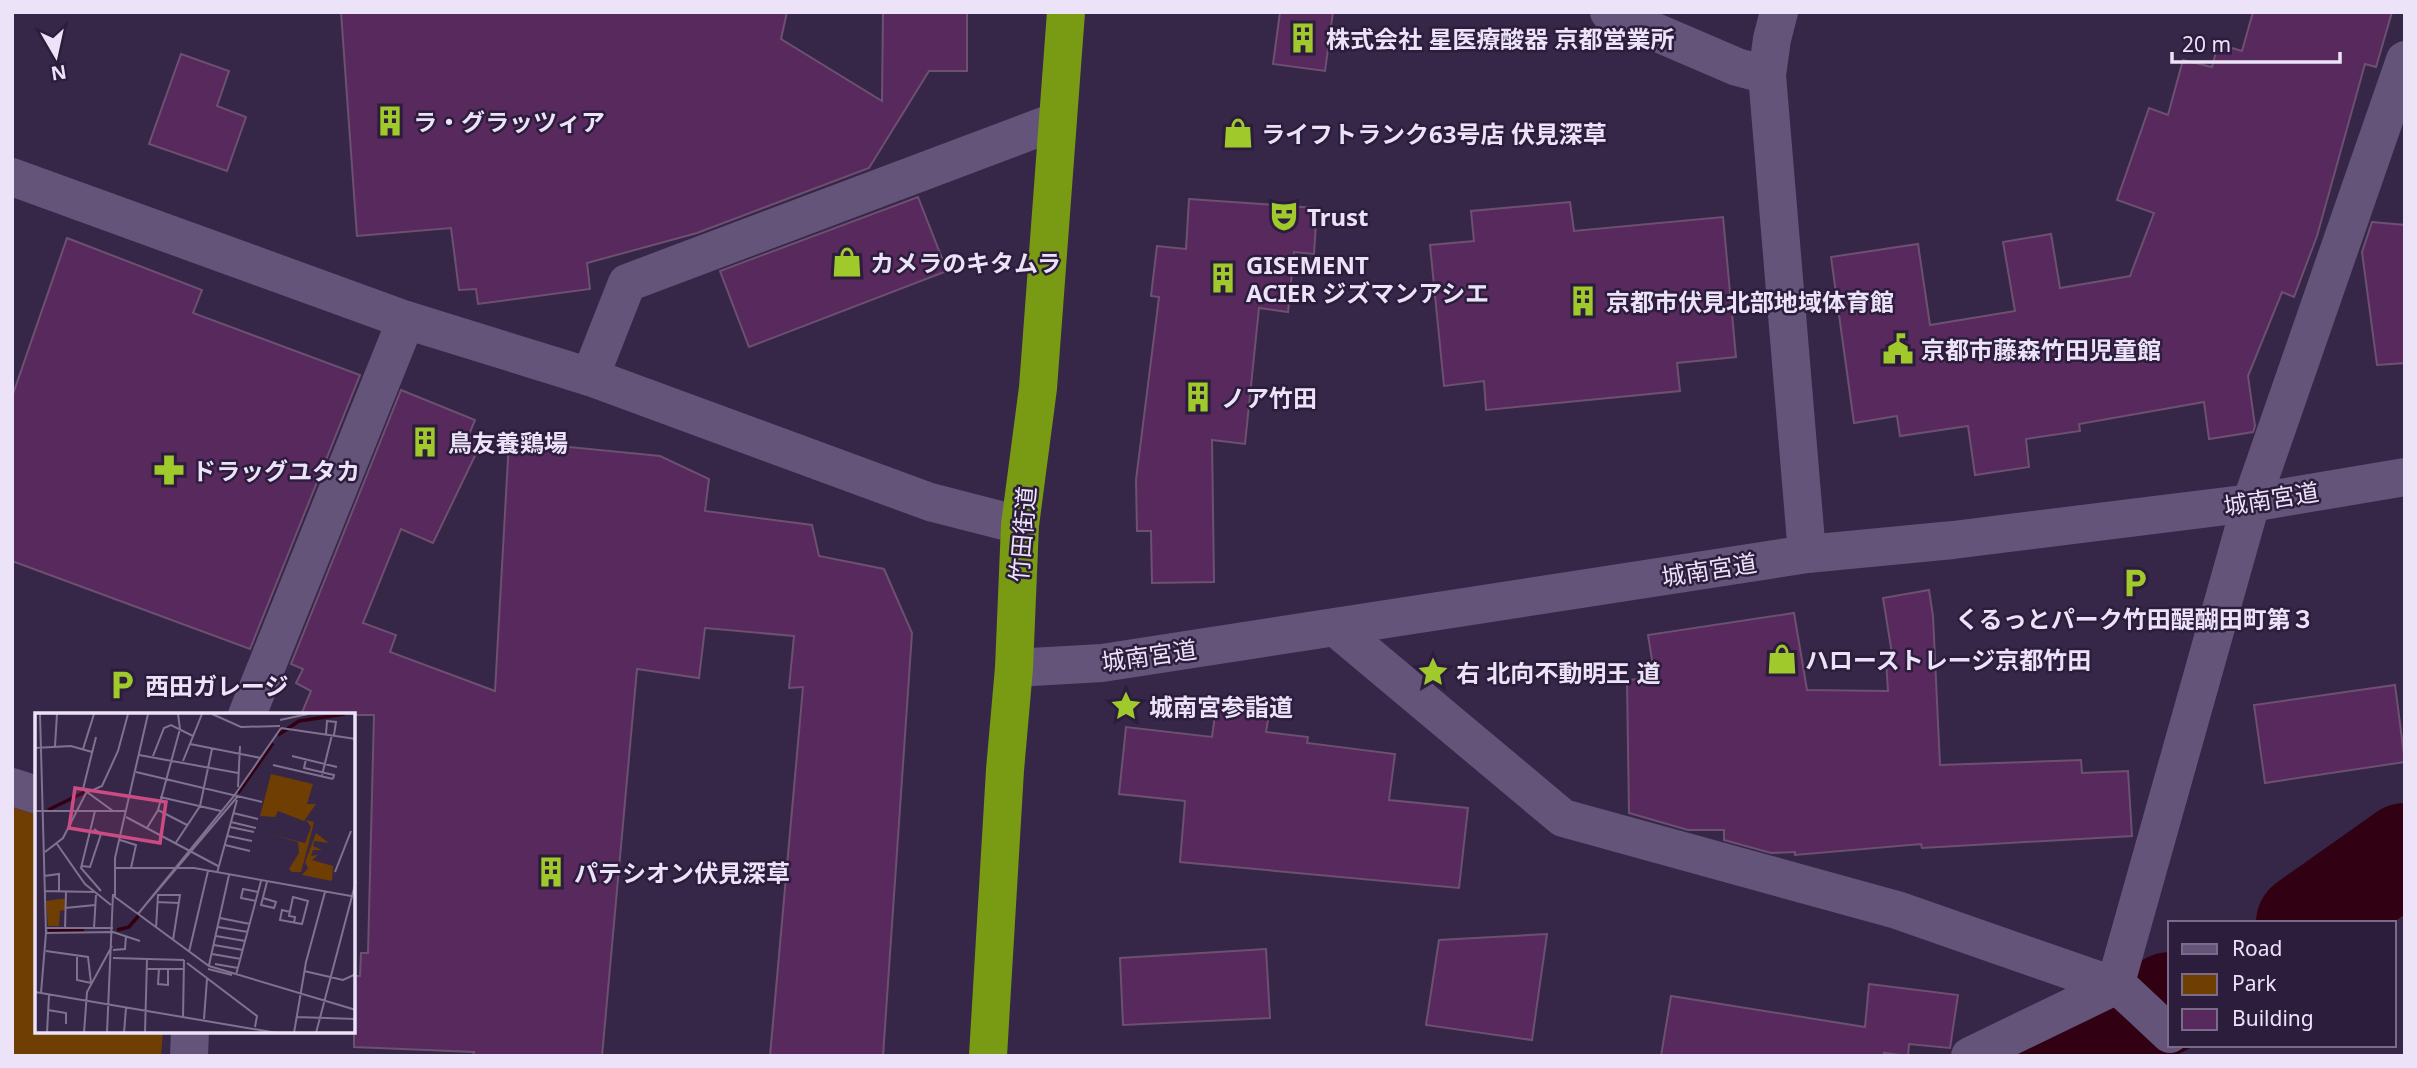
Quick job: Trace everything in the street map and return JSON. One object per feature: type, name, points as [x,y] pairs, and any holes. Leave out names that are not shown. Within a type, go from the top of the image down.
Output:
[{"type":"highway","name":"竹田街道","points":[[988,1056],[1005,769],[1014,668],[1020,525],[1038,388],[1066,12]]},
{"type":"street","points":[[1609,12],[1737,67],[1767,75]]},
{"type":"street","points":[[1779,12],[1767,75],[1807,554]]},
{"type":"street","points":[[2120,989],[2251,503],[2405,60]]},
{"type":"street","points":[[590,377],[627,283],[1057,121]]},
{"type":"street","points":[[12,177],[406,320],[590,377],[930,502],[1020,525]]},
{"type":"street","points":[[248,713],[406,320]]},
{"type":"street","name":"城南宮道","points":[[1014,668],[1102,663],[1807,554],[1953,540],[2251,503],[2405,477]]},
{"type":"street","points":[[1336,628],[1563,818],[1897,910],[2120,989],[2168,1032]]},
{"type":"street","points":[[12,787],[35,794]]},
{"type":"street","points":[[1970,1056],[2120,989]]},
{"type":"street","points":[[189,1056],[190,1033]]},
{"type":"green space","points":[[12,807],[35,814],[35,1033],[163,1033],[161,1056],[12,1056]]},
{"type":"building","points":[[341,12],[787,12],[781,39],[882,101],[883,12],[967,12],[967,71],[929,71],[869,168],[697,233],[587,263],[590,289],[478,304],[476,289],[459,290],[451,228],[357,236]]},
{"type":"building","name":"株式会社 星医療酸器 京都営業所","points":[[1280,12],[1333,12],[1325,71],[1273,64]]},
{"type":"building","points":[[2253,12],[2392,12],[2376,67],[2365,64],[2317,236],[2294,297],[2282,292],[2248,376],[2255,426],[2253,432],[2209,439],[2204,402],[2079,424],[2080,431],[2026,439],[2029,467],[1975,475],[1968,426],[1900,436],[1897,416],[1854,423],[1831,257],[1918,244],[1930,325],[2015,311],[2003,242],[2051,234],[2060,288],[2130,276],[2154,213],[2117,200],[2149,108],[2168,115],[2183,60],[2212,67],[2218,44],[2242,51]]},
{"type":"building","points":[[181,54],[229,71],[217,106],[246,117],[227,171],[149,144]]},
{"type":"building","points":[[918,197],[947,271],[749,347],[720,271]]},
{"type":"building","points":[[1189,199],[1317,208],[1314,254],[1294,252],[1288,312],[1259,308],[1245,444],[1212,440],[1214,582],[1152,583],[1151,531],[1137,531],[1136,480],[1159,297],[1151,296],[1157,246],[1186,249]]},
{"type":"building","name":"京都市伏見北部地域体育館","points":[[1570,202],[1574,231],[1723,217],[1736,357],[1677,363],[1680,391],[1486,410],[1484,381],[1444,386],[1430,245],[1474,241],[1471,211]]},
{"type":"building","points":[[2372,222],[2405,225],[2405,363],[2377,365],[2362,252]]},
{"type":"building","points":[[67,238],[202,290],[193,313],[360,375],[250,649],[12,561],[12,397]]},
{"type":"building","name":"パテシオン伏見深草","points":[[401,390],[475,420],[468,437],[483,439],[433,543],[401,529],[363,623],[396,635],[390,652],[495,691],[509,441],[660,456],[709,479],[705,511],[812,525],[819,556],[884,569],[912,633],[883,1056],[770,1056],[803,687],[789,688],[794,636],[705,628],[699,678],[637,669],[602,1056],[473,1056],[474,1052],[354,1047],[355,976],[360,976],[361,953],[368,953],[374,715],[302,713],[311,691],[296,683],[303,669],[291,664]]},
{"type":"building","points":[[1929,590],[1933,616],[1940,765],[2081,760],[2082,773],[2128,771],[2132,836],[1922,848],[1921,844],[1795,855],[1795,852],[1771,853],[1724,840],[1724,830],[1688,830],[1629,813],[1627,680],[1655,678],[1648,635],[1794,613],[1807,690],[1888,691],[1886,660],[1893,660],[1883,598]]},
{"type":"building","points":[[2395,685],[2405,762],[2265,783],[2254,705]]},
{"type":"building","points":[[1216,708],[1269,714],[1266,732],[1308,737],[1307,743],[1395,754],[1389,800],[1468,808],[1459,888],[1180,862],[1185,801],[1119,794],[1126,727],[1212,737]]},
{"type":"building","points":[[1547,934],[1532,1040],[1426,1025],[1439,940]]},
{"type":"building","points":[[1266,949],[1270,1018],[1123,1025],[1120,958]]},
{"type":"building","points":[[1869,984],[1958,995],[1950,1048],[1909,1044],[1908,1056],[1884,1053],[1884,1056],[1661,1056],[1671,996],[1865,1027]]},
{"type":"waterway","points":[[2309,921],[2405,853]]},
{"type":"waterway","points":[[2068,1056],[2168,1003]]},
{"type":"place","name":"株式会社 星医療酸器 京都営業所","points":[[1303,38]]},
{"type":"place","name":"ラ・グラッツィア","points":[[390,121]]},
{"type":"place","name":"ライフトランク63号店 伏見深草","points":[[1238,133]]},
{"type":"place","name":"Trust","points":[[1284,216]]},
{"type":"place","name":"カメラのキタムラ","points":[[847,262]]},
{"type":"place","name":"GISEMENT ACIER ジズマンアシエ","points":[[1223,278]]},
{"type":"place","name":"京都市伏見北部地域体育館","points":[[1583,301]]},
{"type":"place","name":"京都市藤森竹田児童館","points":[[1898,349]]},
{"type":"place","name":"ノア竹田","points":[[1198,397]]},
{"type":"place","name":"鳥友養鶏場","points":[[425,442]]},
{"type":"place","name":"ドラッグユタカ","points":[[169,470]]},
{"type":"place","name":"くるっとパーク竹田醍醐田町第３","points":[[2135,583]]},
{"type":"place","name":"ハローストレージ京都竹田","points":[[1782,659]]},
{"type":"place","name":"右 北向不動明王 道","points":[[1433,672]]},
{"type":"place","name":"西田ガレージ","points":[[122,685]]},
{"type":"place","name":"城南宮参詣道","points":[[1126,706]]},
{"type":"place","name":"パテシオン伏見深草","points":[[551,872]]}]
